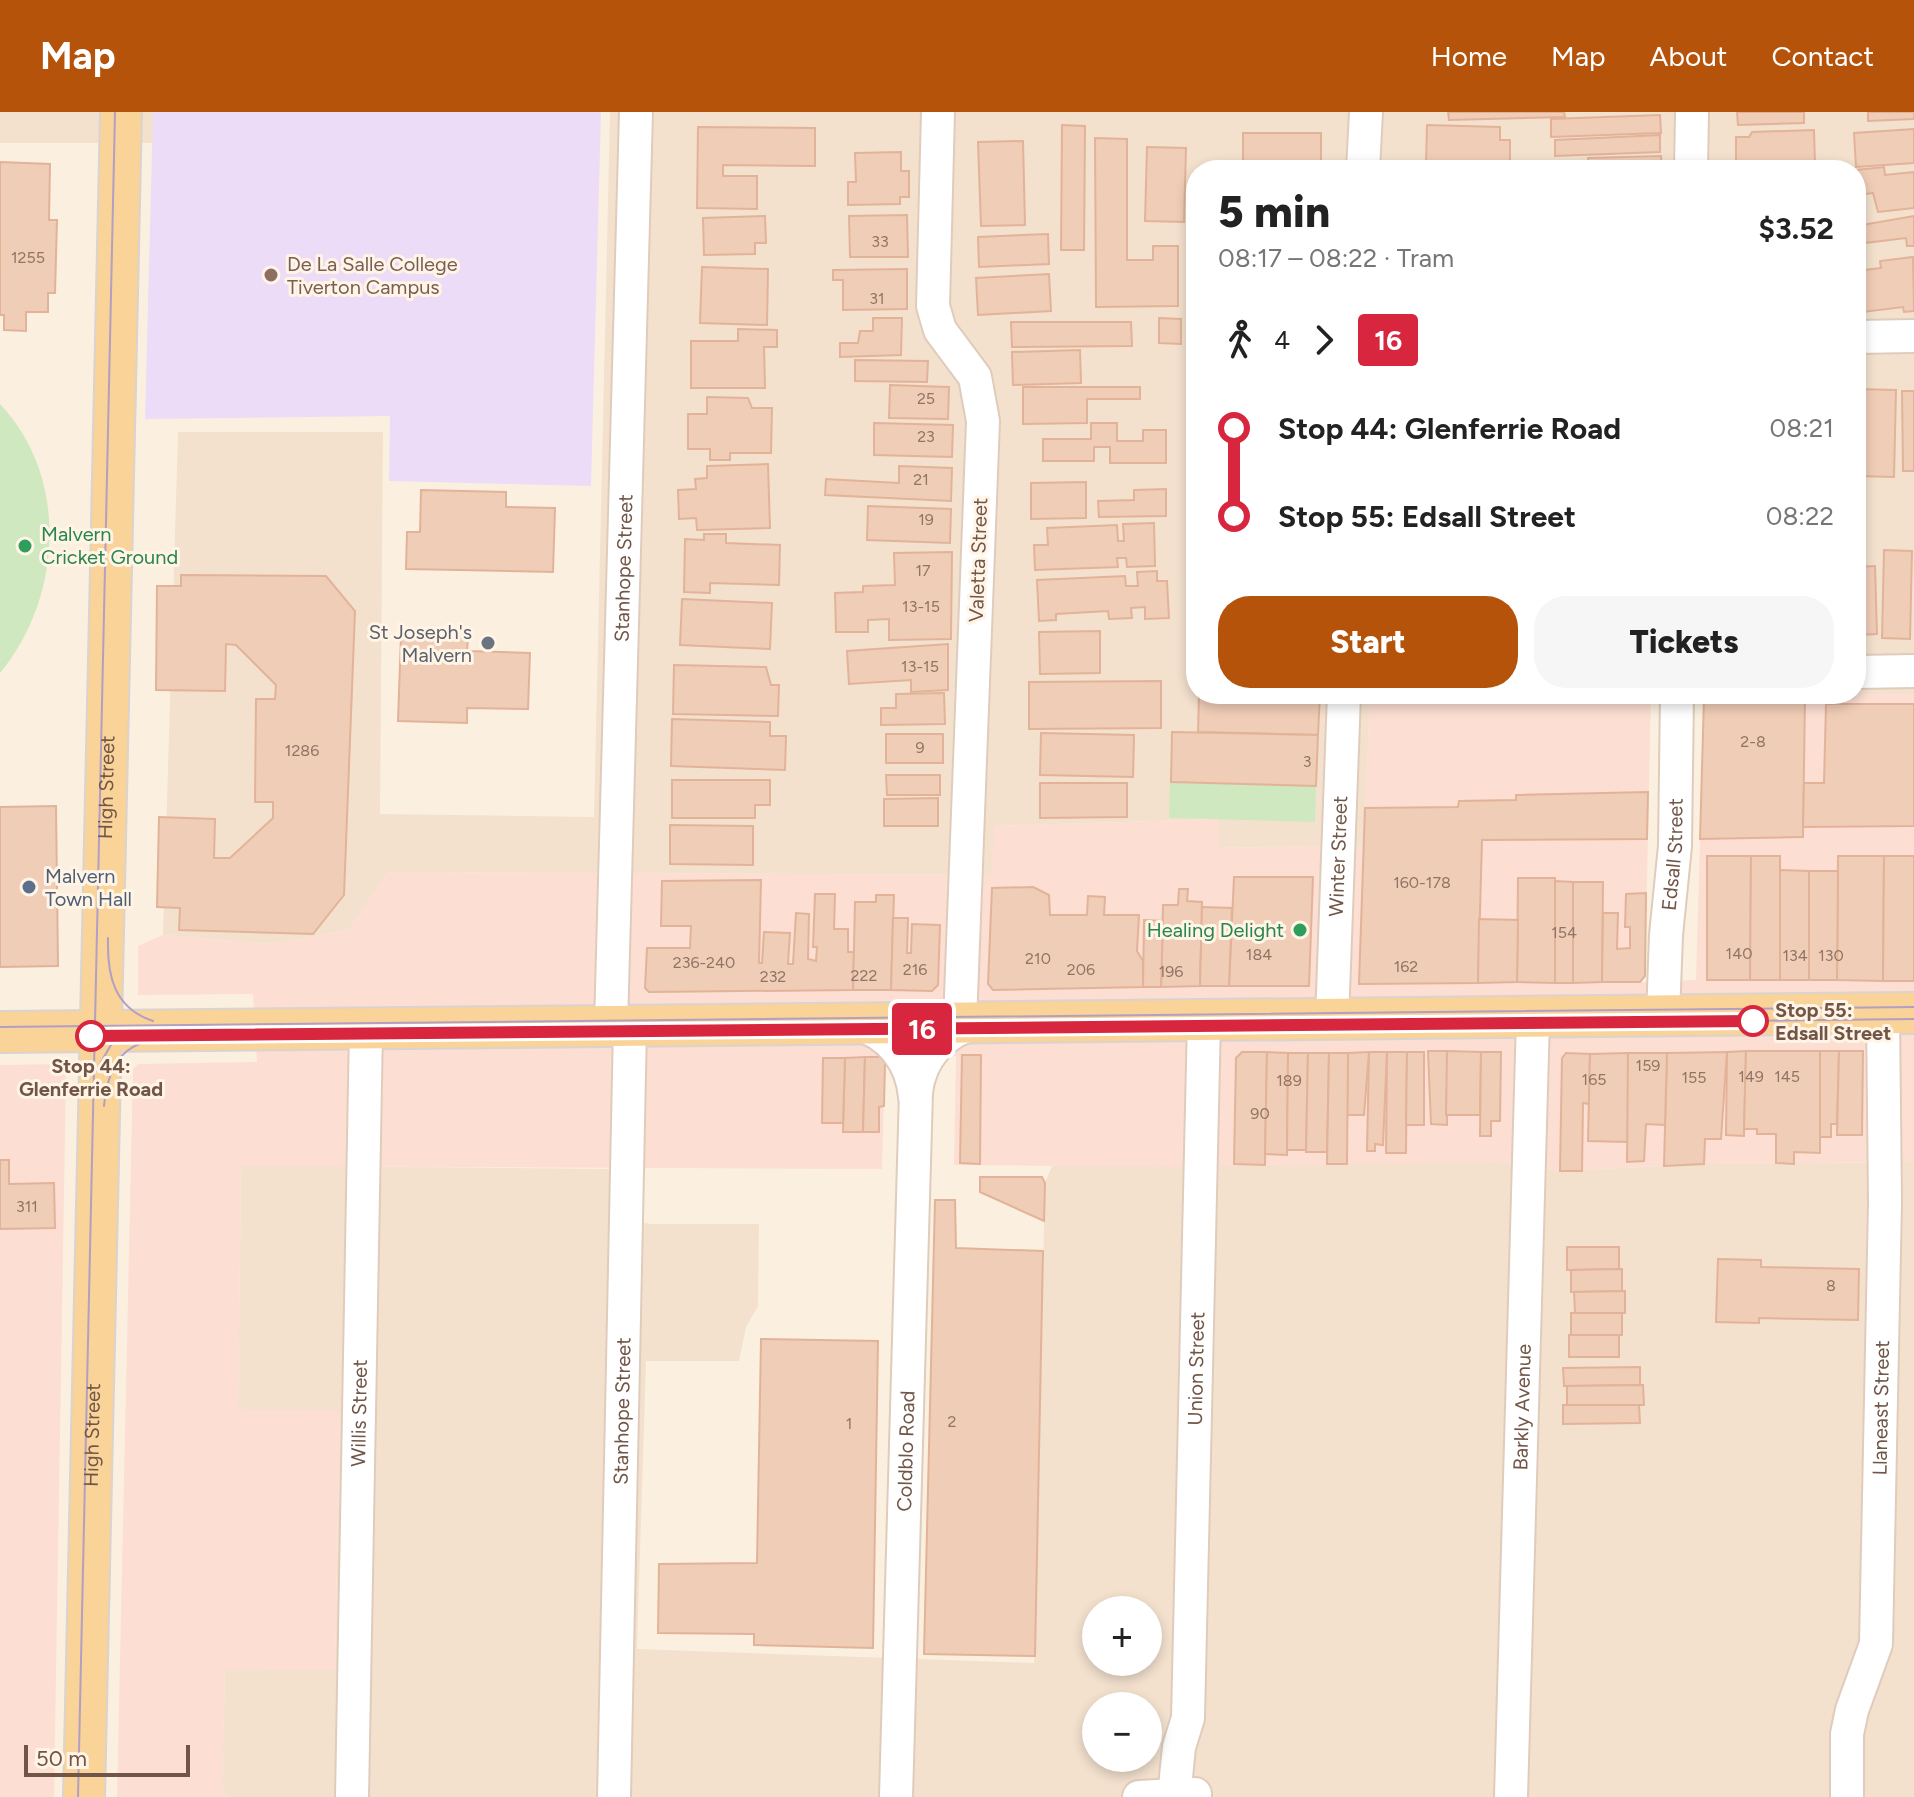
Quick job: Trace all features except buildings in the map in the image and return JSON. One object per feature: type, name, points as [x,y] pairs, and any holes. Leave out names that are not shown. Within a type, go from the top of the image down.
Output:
[{"type":"main road","name":"High Street","points":[[84,1797],[121,112]]},
{"type":"main road","points":[[0,1032],[1899,1014]]},
{"type":"street","name":"Stanhope Street","points":[[614,1797],[625,1276],[620,1026],[636,112]]},
{"type":"street","name":"Valetta Street","points":[[938,112],[933,306],[940,330],[975,377],[983,421],[972,1022]]},
{"type":"street","points":[[1364,160],[1366,112]]},
{"type":"street","points":[[1691,160],[1692,112]]},
{"type":"street","points":[[1866,337],[1914,336]]},
{"type":"street","points":[[1866,672],[1914,671]]},
{"type":"street","name":"Winter Street","points":[[1332,1020],[1344,704]]},
{"type":"street","name":"Edsall Street","points":[[1663,1016],[1675,846],[1677,704]]},
{"type":"street","name":"Llaneast Street","points":[[1847,1797],[1847,1734],[1852,1710],[1876,1644],[1885,1190],[1899,1014]]},
{"type":"street","name":"Barkly Avenue","points":[[1511,1797],[1533,1018]]},
{"type":"street","name":"Union Street","points":[[1184,1795],[1179,1747],[1188,1718],[1204,1020]]},
{"type":"street","name":"Coldblo Road","points":[[896,1797],[916,1104],[919,1077],[936,1046],[972,1022]]},
{"type":"street","name":"Coldblo Road","points":[[853,1024],[875,1031],[895,1048],[912,1078],[916,1104]]},
{"type":"street","name":"Willis Street","points":[[352,1797],[366,1028]]},
{"type":"street","points":[[1139,1797],[1184,1795]]},
{"type":"shaded area","points":[[0,112],[312,112],[312,143],[0,143]]},
{"type":"shaded area","points":[[153,112],[601,112],[591,486],[389,481],[390,416],[145,419]]},
{"type":"shaded area","points":[[610,112],[1914,112],[1914,694],[1866,695],[1866,160],[1186,160],[1186,704],[1370,704],[1364,845],[1218,848],[1218,819],[995,826],[992,875],[388,872],[349,930],[270,944],[163,935],[178,432],[383,432],[380,814],[594,817]]},
{"type":"shaded area","points":[[1914,694],[1914,1162],[1704,1164],[1560,1171],[1499,1162],[1178,1167],[954,1165],[956,1056],[881,1057],[885,1062],[882,1169],[241,1166],[238,1409],[340,1410],[335,1670],[225,1669],[222,1785],[227,1797],[117,1797],[133,1069],[138,1064],[257,1062],[253,994],[138,995],[138,946],[163,935],[270,944],[349,930],[388,872],[991,875],[995,826],[1218,819],[1219,848],[1364,845],[1370,704],[1651,704],[1645,976],[1641,982],[1696,980],[1704,704],[1866,704],[1866,695]]},
{"type":"shaded area","points":[[61,1064],[66,1072],[54,1797],[0,1797],[0,1065]]},
{"type":"shaded area","points":[[1499,1162],[1560,1171],[1704,1164],[1914,1162],[1914,1797],[227,1797],[222,1786],[225,1669],[335,1669],[340,1410],[238,1410],[241,1165],[612,1169],[612,1218],[651,1224],[759,1224],[758,1306],[746,1327],[739,1361],[646,1361],[637,1649],[1034,1663],[1045,1183],[1052,1166]]},
{"type":"green space","name":"Malvern Cricket Ground","points":[[0,404],[23,434],[38,467],[47,502],[50,538],[46,574],[36,610],[21,643],[0,673]]},
{"type":"green space","points":[[1170,783],[1316,786],[1315,822],[1169,818]]},
{"type":"tram line","points":[[78,1797],[115,112]]},
{"type":"tram line","points":[[108,938],[109,965],[121,999],[129,1008],[153,1021]]},
{"type":"tram line","points":[[0,1027],[1914,1007]]},
{"type":"tram line","points":[[1474,1024],[1914,1019]]},
{"type":"tram line","name":"16","points":[[91,1036],[1753,1021]]},
{"type":"tram line","points":[[96,1071],[112,1043],[139,1029]]},
{"type":"tram line","points":[[104,1106],[112,1072],[127,1051],[152,1040],[186,1036]]},
{"type":"place","name":"De La Salle College Tiverton Campus","points":[[271,275]]},
{"type":"place","name":"Malvern Cricket Ground","points":[[25,546]]},
{"type":"place","name":"St Joseph's Malvern","points":[[488,643]]},
{"type":"place","name":"Malvern Town Hall","points":[[29,887]]},
{"type":"place","name":"Healing Delight","points":[[1300,930]]},
{"type":"place","name":"Stop 55: Edsall Street","points":[[1753,1021]]},
{"type":"place","name":"Stop 44: Glenferrie Road","points":[[91,1036]]}]
